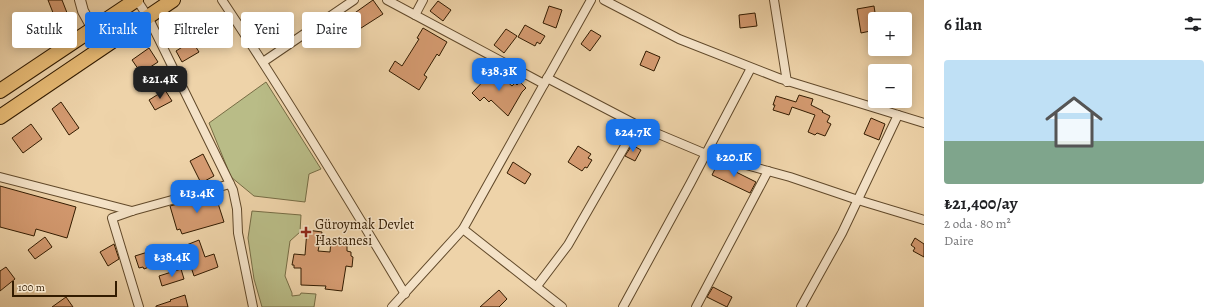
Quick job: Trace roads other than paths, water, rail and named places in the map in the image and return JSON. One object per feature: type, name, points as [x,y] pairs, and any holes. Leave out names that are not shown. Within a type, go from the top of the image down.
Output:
[{"type":"highway","points":[[118,12],[136,0]]},
{"type":"highway","points":[[151,15],[173,0]]},
{"type":"highway","points":[[0,91],[85,34]]},
{"type":"highway","points":[[0,117],[102,48]]},
{"type":"street","points":[[80,0],[85,15]]},
{"type":"street","points":[[136,0],[144,12]]},
{"type":"street","points":[[222,0],[263,62],[336,179],[405,294]]},
{"type":"street","points":[[263,62],[354,0]]},
{"type":"street","points":[[387,0],[545,81],[637,125],[706,154],[924,220]]},
{"type":"street","points":[[415,15],[423,0]]},
{"type":"street","points":[[392,307],[463,229],[591,0]]},
{"type":"street","points":[[604,0],[679,39],[787,82],[924,123]]},
{"type":"street","points":[[774,0],[787,82]]},
{"type":"street","points":[[151,23],[233,190],[237,209],[238,233],[253,307]]},
{"type":"street","points":[[623,307],[751,68]]},
{"type":"street","points":[[801,307],[842,233],[898,115]]},
{"type":"street","points":[[537,286],[568,244],[637,125]]},
{"type":"street","points":[[696,307],[768,172]]},
{"type":"street","points":[[0,177],[132,210]]},
{"type":"street","points":[[139,307],[112,218],[132,210],[230,184]]},
{"type":"street","points":[[463,229],[562,307]]},
{"type":"place","name":"Güroymak Devlet Hastanesi","points":[[306,232]]}]
